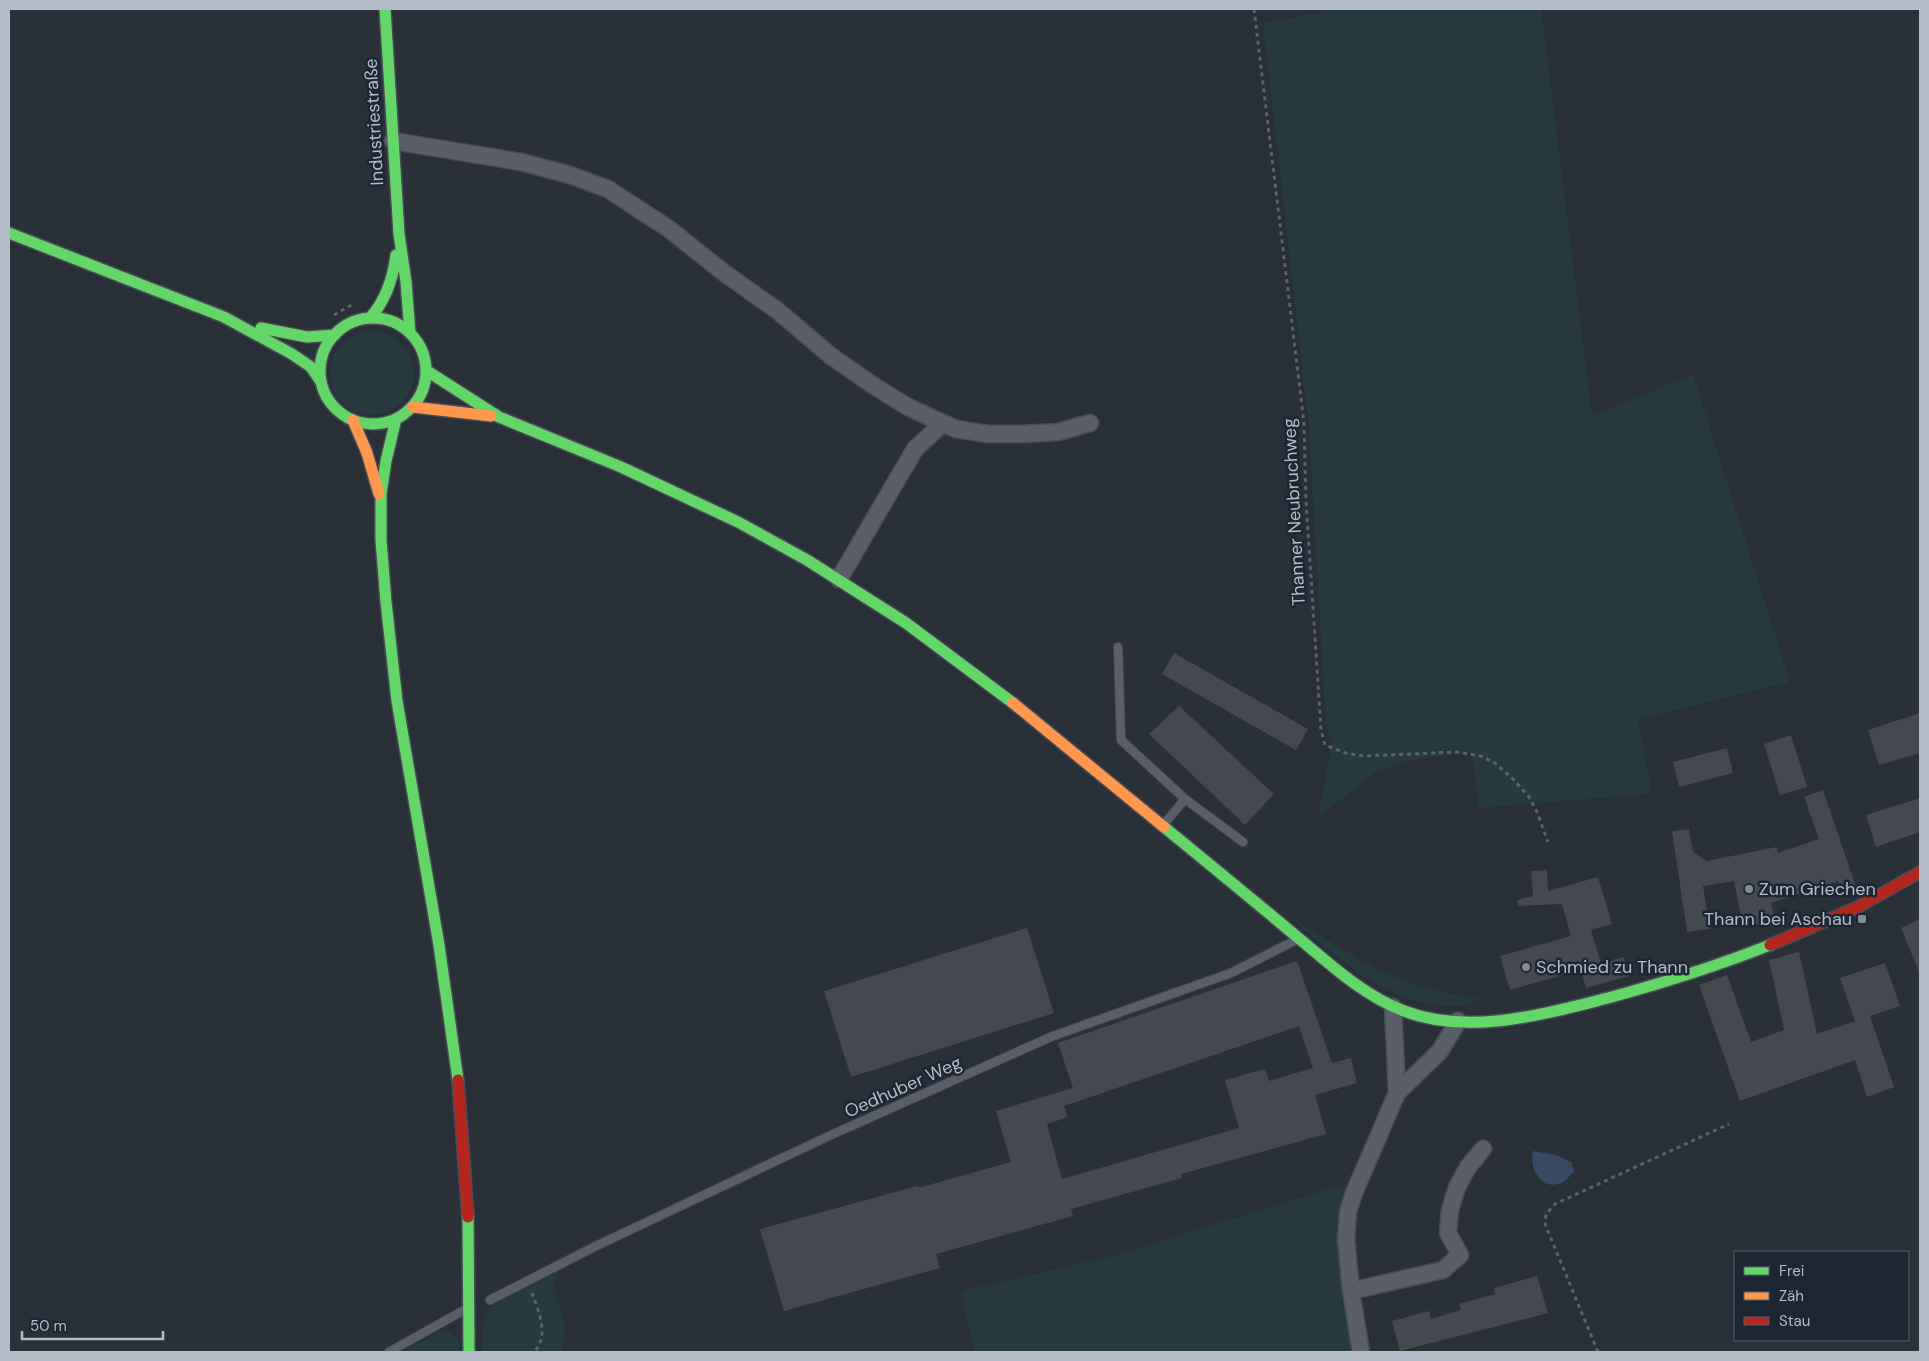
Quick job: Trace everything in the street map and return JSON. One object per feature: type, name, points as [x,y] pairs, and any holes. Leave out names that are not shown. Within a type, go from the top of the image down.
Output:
[{"type":"main road","name":"Industriestraße","points":[[385,9],[399,234],[406,282],[410,333]]},
{"type":"main road","points":[[9,233],[224,317],[298,337],[322,338],[334,335],[351,323],[370,318],[385,319],[398,324],[410,333],[424,353],[426,371],[424,387],[413,407],[396,419],[370,424],[353,420],[336,409],[324,392],[321,382],[320,365],[325,349],[334,335]]},
{"type":"main road","name":"Industriestraße","points":[[370,318],[381,307],[388,293],[394,273],[399,234]]},
{"type":"main road","points":[[224,317],[292,354],[311,367],[321,382]]},
{"type":"main road","points":[[426,371],[499,417],[621,467],[738,522],[839,579],[946,652],[1163,826],[1298,939],[1370,995],[1393,1007],[1424,1017],[1458,1021],[1495,1021],[1526,1017],[1612,997],[1694,972],[1819,925],[1858,907],[1920,872]]},
{"type":"main road","points":[[413,407],[499,417]]},
{"type":"main road","points":[[396,419],[381,500],[382,555],[388,634],[402,743],[447,993],[456,1067],[467,1192],[470,1306],[469,1352]]},
{"type":"main road","points":[[353,420],[367,453],[381,500]]},
{"type":"street","points":[[393,141],[521,162],[570,174],[608,189],[668,229],[723,272],[778,311],[831,356],[863,379],[908,407],[942,424],[956,429],[980,433],[1023,434],[1058,432],[1090,423]]},
{"type":"street","points":[[839,579],[915,449],[942,424]]},
{"type":"street","points":[[1393,1007],[1397,1092]]},
{"type":"street","points":[[1361,1352],[1346,1239],[1348,1212],[1356,1186],[1397,1092],[1440,1052],[1458,1021]]},
{"type":"street","points":[[1352,1291],[1443,1270],[1460,1255],[1448,1234],[1450,1210],[1468,1167],[1482,1149]]},
{"type":"lane","points":[[1118,647],[1121,740],[1185,799],[1243,842]]},
{"type":"lane","points":[[1163,826],[1185,799]]},
{"type":"lane","name":"Oedhuber Weg","points":[[490,1300],[831,1135],[1053,1036],[1231,972],[1298,939]]},
{"type":"lane","points":[[389,1352],[470,1306]]},
{"type":"path","name":"Thanner Neubruchweg","points":[[1254,9],[1304,423],[1306,501],[1321,730],[1326,744],[1345,753],[1364,756],[1457,752],[1481,756],[1495,763],[1514,780],[1529,798],[1537,812],[1548,842]]},
{"type":"path","points":[[330,317],[357,302]]},
{"type":"path","points":[[1598,1352],[1545,1224],[1546,1214],[1555,1204],[1729,1124]]},
{"type":"path","points":[[528,1280],[543,1328],[538,1349],[534,1352]]},
{"type":"green space","points":[[1337,9],[1541,9],[1592,416],[1693,374],[1790,682],[1638,719],[1652,794],[1479,808],[1472,753],[1420,758],[1379,770],[1318,817],[1332,743],[1326,727],[1309,428],[1263,23]]},
{"type":"green space","points":[[372,331],[395,338],[407,350],[414,373],[407,396],[395,408],[372,415],[349,408],[337,396],[330,373],[337,350],[349,338]]},
{"type":"green space","points":[[1281,910],[1350,954],[1398,978],[1450,994],[1477,998],[1461,1006],[1449,1006],[1424,1003],[1401,996],[1358,972]]},
{"type":"green space","points":[[1348,1183],[1341,1212],[1344,1293],[1353,1352],[974,1352],[961,1291],[1113,1256]]},
{"type":"green space","points":[[559,1270],[552,1290],[564,1320],[565,1327],[561,1352],[482,1352],[484,1326],[489,1311],[493,1306],[510,1294]]},
{"type":"green space","points":[[444,1330],[457,1338],[460,1352],[400,1352]]},
{"type":"water","points":[[1533,1151],[1556,1155],[1571,1162],[1574,1171],[1563,1182],[1556,1185],[1543,1182],[1535,1172],[1532,1158]]},
{"type":"building","points":[[1174,653],[1308,729],[1296,750],[1162,674]]},
{"type":"building","points":[[1179,706],[1274,794],[1245,825],[1149,734]]},
{"type":"building","points":[[1920,713],[1920,753],[1879,765],[1868,730]]},
{"type":"building","points":[[1791,735],[1807,787],[1780,795],[1764,744]]},
{"type":"building","points":[[1727,748],[1733,773],[1679,787],[1673,762]]},
{"type":"building","points":[[1823,790],[1856,887],[1842,892],[1838,881],[1771,903],[1775,921],[1743,927],[1734,881],[1703,886],[1710,929],[1687,932],[1672,831],[1689,829],[1693,852],[1707,861],[1777,847],[1778,853],[1819,839],[1804,797]]},
{"type":"building","points":[[1920,798],[1920,832],[1876,847],[1866,815]]},
{"type":"building","points":[[1547,870],[1548,891],[1598,877],[1612,924],[1591,930],[1601,964],[1624,957],[1629,976],[1586,988],[1581,970],[1510,990],[1500,956],[1571,936],[1562,904],[1518,906],[1517,900],[1533,896],[1531,871]]},
{"type":"building","points":[[1920,919],[1920,974],[1901,928]]},
{"type":"building","points":[[1027,928],[1054,1013],[851,1077],[824,991]]},
{"type":"building","points":[[1799,952],[1817,1034],[1855,1021],[1840,978],[1885,963],[1900,1006],[1870,1016],[1894,1087],[1867,1097],[1855,1060],[1740,1101],[1699,985],[1727,975],[1751,1042],[1784,1030],[1769,960]]},
{"type":"building","points":[[1297,961],[1332,1063],[1351,1058],[1357,1083],[1315,1095],[1326,1134],[1181,1174],[1182,1178],[1071,1209],[1073,1216],[936,1254],[940,1268],[784,1311],[760,1229],[1011,1162],[996,1111],[1073,1088],[1058,1043]],"holes":[[[1299,1026],[1313,1068],[1269,1081],[1265,1069],[1225,1080],[1239,1128],[1062,1179],[1047,1124],[1068,1117],[1064,1106]]]},
{"type":"building","points":[[1537,1276],[1548,1313],[1400,1351],[1392,1321],[1429,1311],[1431,1319],[1461,1310],[1459,1304],[1495,1294],[1494,1288]]},
{"type":"traffic: fast","points":[[385,9],[399,234],[406,282],[410,333]]},
{"type":"traffic: fast","points":[[9,233],[224,317],[292,354],[311,367],[321,382]]},
{"type":"traffic: fast","points":[[370,318],[388,289],[396,255]]},
{"type":"traffic: fast","points":[[373,318],[393,322],[410,334],[422,351],[426,371],[422,391],[410,408],[393,420],[373,424],[353,420],[336,408],[324,391],[320,371],[324,351],[336,334],[353,322],[373,318]]},
{"type":"traffic: fast","points":[[261,328],[307,337],[335,335]]},
{"type":"traffic: fast","points":[[427,371],[499,417],[621,467],[738,522],[807,560],[906,623],[1013,703]]},
{"type":"traffic: fast","points":[[396,419],[386,461],[381,494],[381,540],[386,602],[397,701],[439,945],[458,1080]]},
{"type":"traffic: fast","points":[[1164,827],[1360,987],[1404,1011],[1429,1018],[1454,1022],[1480,1022],[1532,1016],[1608,998],[1669,980],[1770,945]]},
{"type":"traffic: fast","points":[[468,1217],[469,1352]]},
{"type":"traffic: slow","points":[[413,407],[491,416]]},
{"type":"traffic: slow","points":[[353,420],[367,453],[379,494]]},
{"type":"traffic: slow","points":[[1013,703],[1164,827]]},
{"type":"traffic: jam","points":[[1770,945],[1858,907],[1920,872]]},
{"type":"traffic: jam","points":[[458,1080],[468,1217]]},
{"type":"place","name":"Zum Griechen","points":[[1749,889]]},
{"type":"place","name":"Thann bei Aschau","points":[[1862,919]]},
{"type":"place","name":"Schmied zu Thann","points":[[1526,967]]}]
